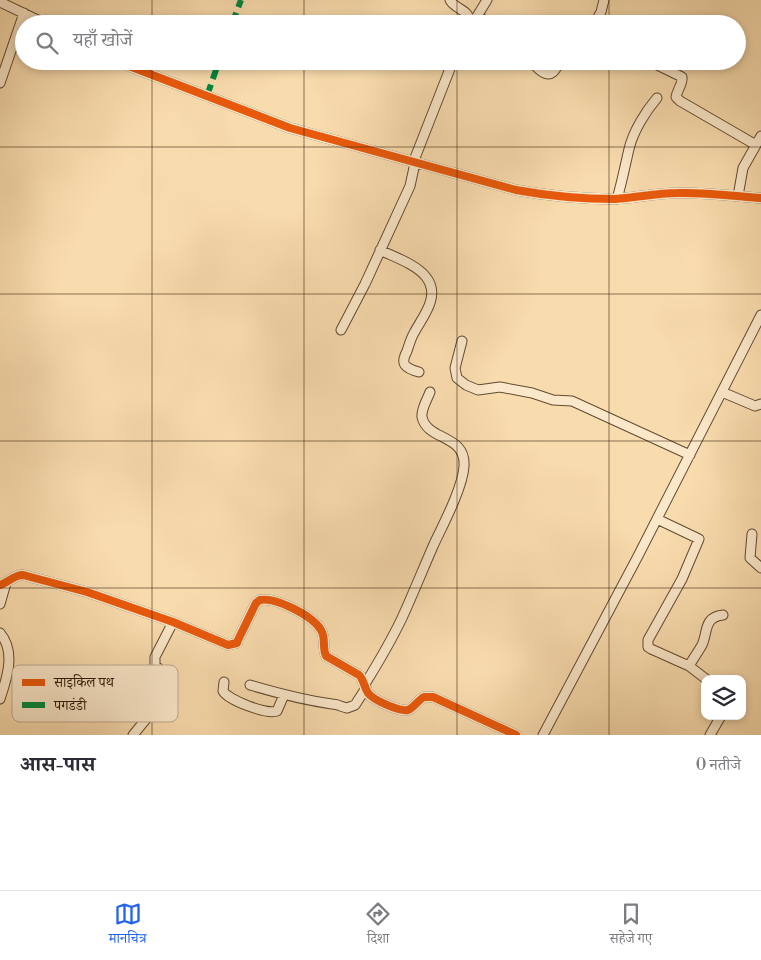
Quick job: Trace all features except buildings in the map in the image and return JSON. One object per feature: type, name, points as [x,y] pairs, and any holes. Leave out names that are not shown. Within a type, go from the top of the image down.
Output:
[{"type":"street","points":[[450,0],[451,3],[468,15]]},
{"type":"street","points":[[475,15],[487,0]]},
{"type":"street","points":[[599,15],[604,0]]},
{"type":"street","points":[[0,2],[28,15]]},
{"type":"street","points":[[0,83],[15,39]]},
{"type":"street","points":[[139,70],[290,128],[516,190],[550,196],[617,199],[674,193],[761,198]]},
{"type":"street","points":[[341,330],[365,284],[410,186],[414,163],[450,70]]},
{"type":"street","points":[[541,70],[550,74],[555,70]]},
{"type":"street","points":[[668,70],[682,77],[682,83],[677,92],[677,99],[756,145]]},
{"type":"street","points":[[617,199],[629,149],[648,110],[657,98]]},
{"type":"street","points":[[738,196],[743,168],[761,136]]},
{"type":"street","points":[[380,250],[415,268],[430,283],[432,290],[428,310],[413,334],[404,357],[407,367],[419,372]]},
{"type":"street","points":[[543,735],[657,519],[761,315]]},
{"type":"street","points":[[462,341],[456,363],[456,374],[457,378],[466,385],[478,390],[500,387],[532,393],[553,400],[572,401],[690,455]]},
{"type":"street","points":[[250,685],[284,696],[297,696],[317,703],[331,703],[347,708],[355,705],[402,618],[451,507],[463,473],[463,456],[460,450],[456,445],[430,430],[425,424],[422,412],[430,392]]},
{"type":"street","points":[[722,392],[755,406],[761,404]]},
{"type":"street","points":[[657,519],[699,539],[682,579],[648,644],[651,649],[689,666],[701,675]]},
{"type":"street","points":[[752,534],[750,558],[761,568]]},
{"type":"street","points":[[0,604],[3,584],[15,576],[23,575],[87,592],[172,622],[215,641],[232,645],[238,640],[256,603],[265,599],[273,600],[303,613],[315,622],[321,628],[324,637],[326,656],[359,675],[369,694],[395,709],[408,710],[424,697],[433,697],[516,735]]},
{"type":"street","points":[[689,666],[702,644],[711,620],[716,616],[723,616]]},
{"type":"street","points":[[155,665],[155,657],[172,622]]},
{"type":"street","points":[[0,633],[7,643],[10,660],[6,683],[0,699]]},
{"type":"street","points":[[224,682],[223,691],[230,699],[268,712],[277,711],[284,696]]},
{"type":"street","points":[[710,735],[719,720]]},
{"type":"street","points":[[133,735],[143,722]]},
{"type":"marked path","points":[[235,15],[241,0]]},
{"type":"marked path","points":[[207,96],[216,70]]},
{"type":"cycle path","points":[[139,70],[290,128],[516,190],[566,197],[603,199],[688,193],[761,198]]},
{"type":"cycle path","points":[[0,585],[23,575],[87,592],[173,622],[228,645],[237,643],[256,603],[260,600],[275,601],[294,609],[317,625],[324,639],[326,656],[359,675],[368,693],[381,702],[399,709],[408,710],[424,697],[433,697],[516,735]]}]
